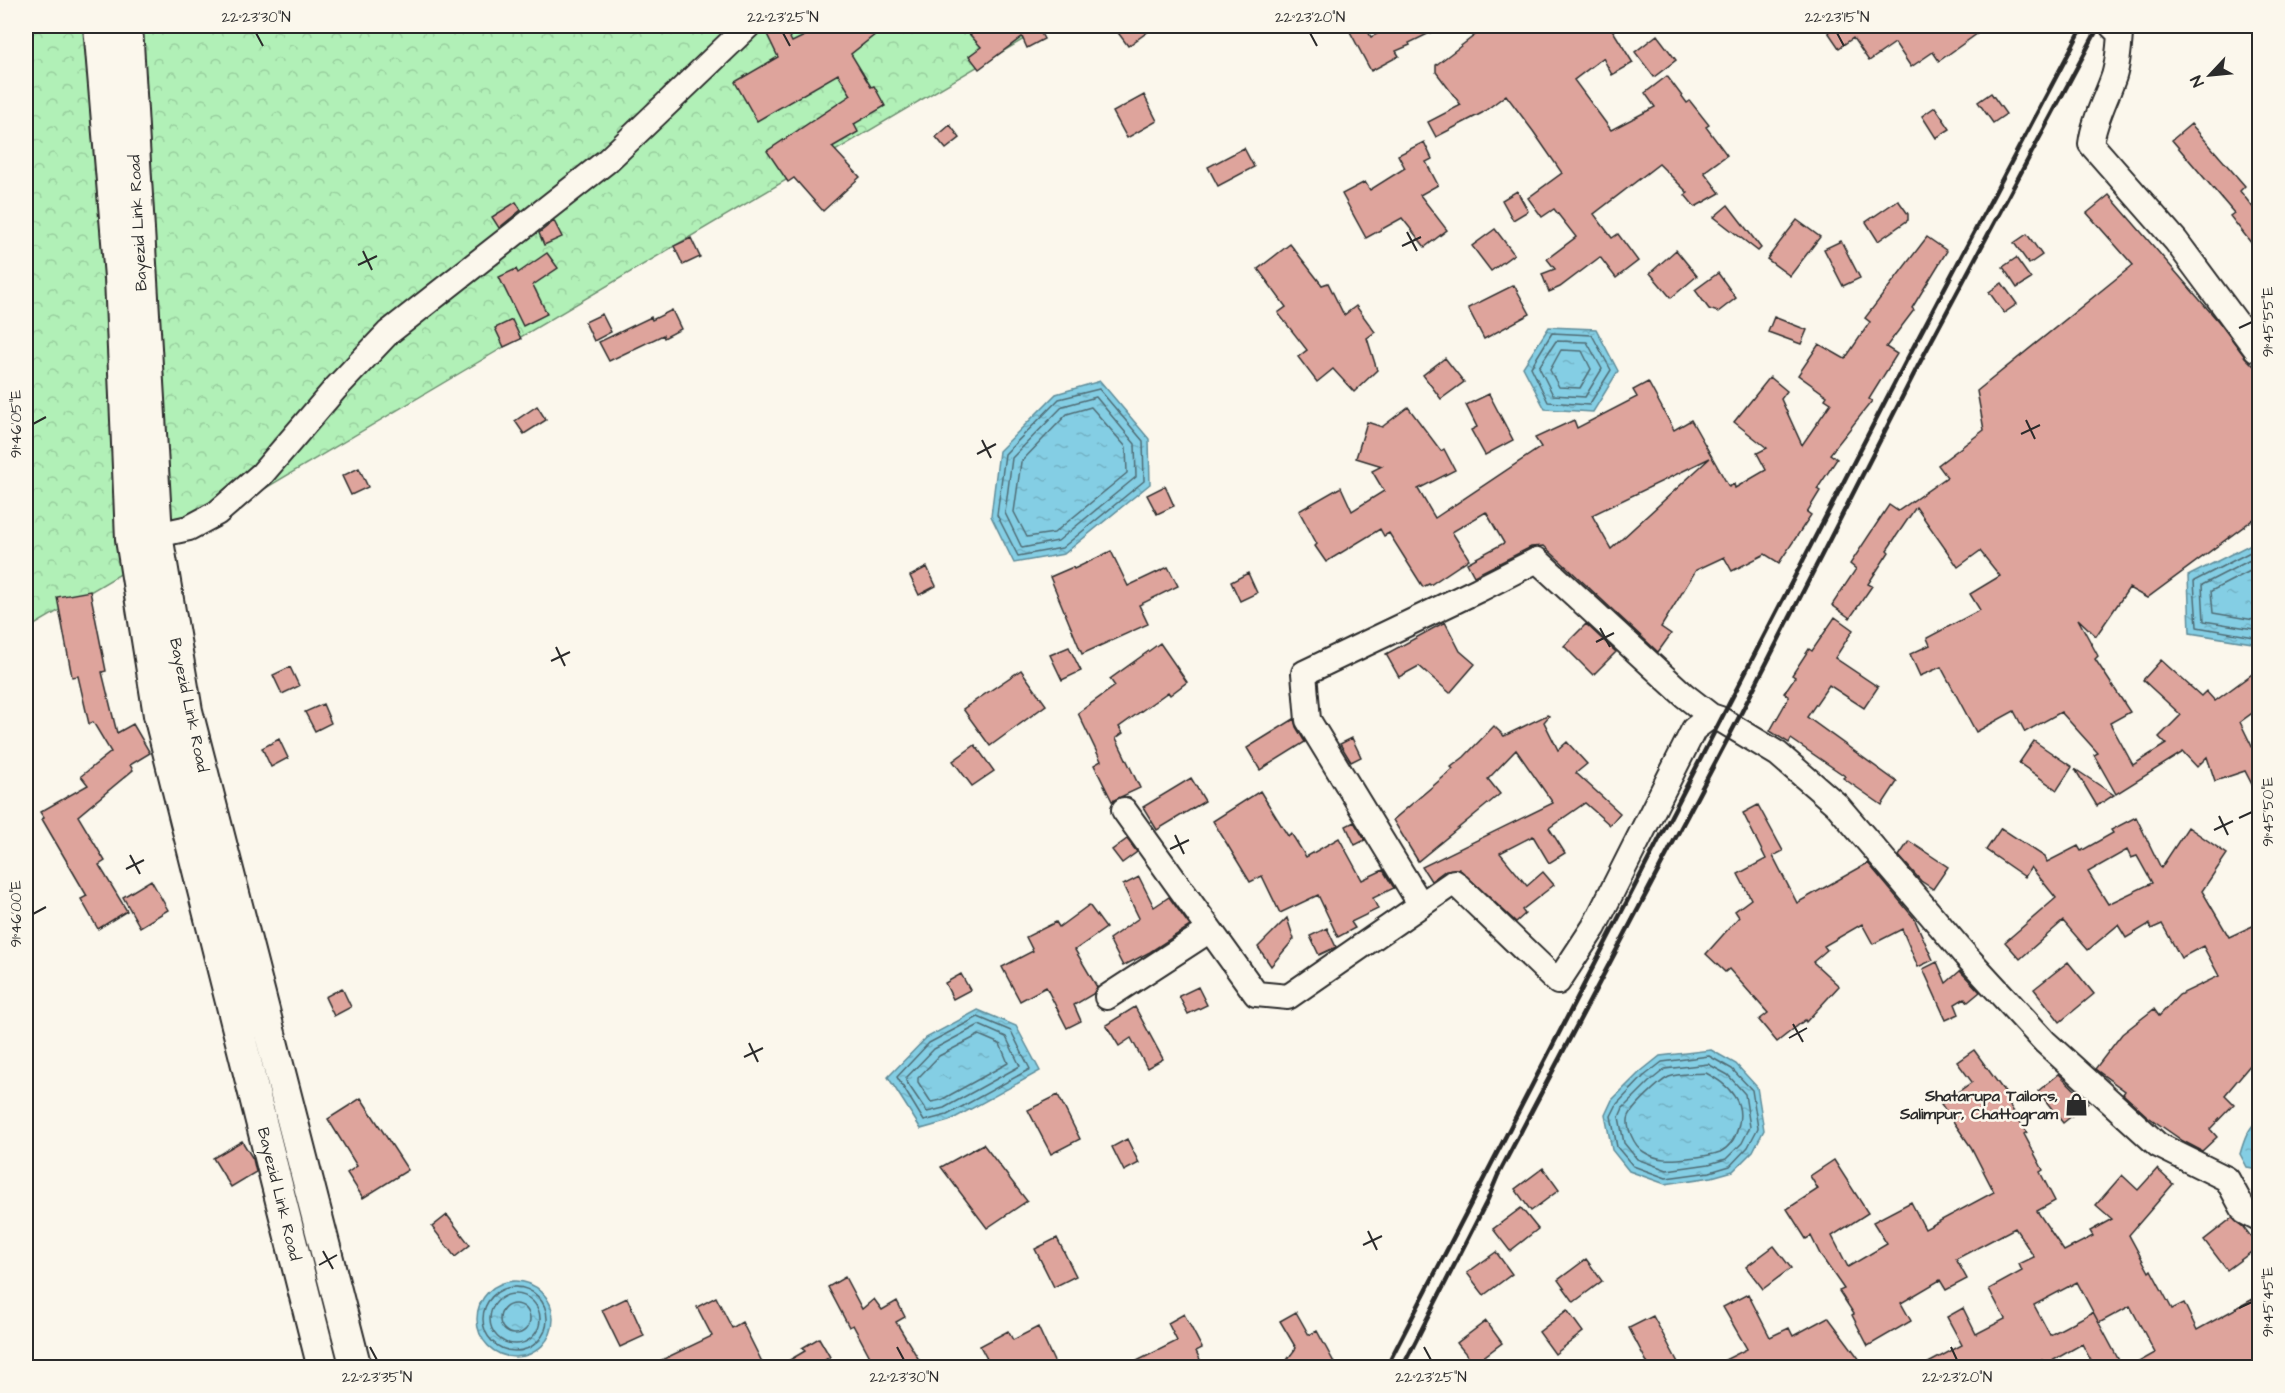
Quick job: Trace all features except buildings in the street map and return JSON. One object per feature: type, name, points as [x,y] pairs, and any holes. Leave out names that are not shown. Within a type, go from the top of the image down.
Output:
[{"type":"main road","name":"Bayezid Link Road","points":[[99,26],[120,277],[131,538],[159,715],[323,1368]]},
{"type":"main road","name":"Bayezid Link Road","points":[[127,26],[157,535],[187,711],[356,1368]]},
{"type":"street","points":[[157,535],[189,528],[217,513],[262,474],[334,389],[388,333],[607,161],[748,26]]},
{"type":"street","points":[[2112,26],[2120,34],[2115,74],[2093,130],[2091,144],[2176,241],[2258,348]]},
{"type":"street","points":[[1421,905],[1308,720],[1304,673],[1537,560],[1684,695],[1711,716],[1720,718],[1779,754],[1838,805],[1966,956],[2045,1042],[2157,1145],[2227,1179],[2245,1212],[2259,1220]]},
{"type":"street","points":[[1124,810],[1256,994],[1288,998],[1454,882],[1558,981],[1594,927],[1694,729],[1711,716]]},
{"type":"street","points":[[1107,997],[1209,930]]},
{"type":"green space","points":[[26,26],[1046,26],[26,630]]},
{"type":"water","points":[[1549,327],[1596,329],[1618,371],[1593,412],[1545,409],[1523,367]]},
{"type":"water","points":[[1100,381],[1149,439],[1150,484],[1064,554],[1014,563],[991,516],[999,451],[1056,394]]},
{"type":"water","points":[[2259,540],[2259,644],[2190,633],[2188,576]]},
{"type":"water","points":[[978,1010],[1016,1026],[1040,1071],[949,1121],[921,1129],[888,1077],[926,1038]]},
{"type":"water","points":[[1711,1050],[1736,1064],[1757,1087],[1764,1130],[1753,1151],[1733,1171],[1712,1177],[1665,1184],[1629,1171],[1612,1150],[1605,1115],[1612,1100],[1660,1056]]},
{"type":"water","points":[[2259,1119],[2259,1169],[2247,1167],[2240,1154],[2247,1135]]},
{"type":"water","points":[[508,1281],[522,1281],[536,1287],[547,1298],[553,1312],[550,1334],[542,1346],[522,1357],[508,1357],[494,1351],[483,1340],[477,1326],[477,1312],[483,1298],[494,1287]]},
{"type":"railway","points":[[1386,1368],[1906,361],[2083,26]]},
{"type":"railway","points":[[1402,1368],[1498,1175],[1734,727],[1918,366],[2099,26]]},
{"type":"place","name":"Shatarupa Tailors, Salimpur, Chattogram","points":[[2076,1105]]}]
